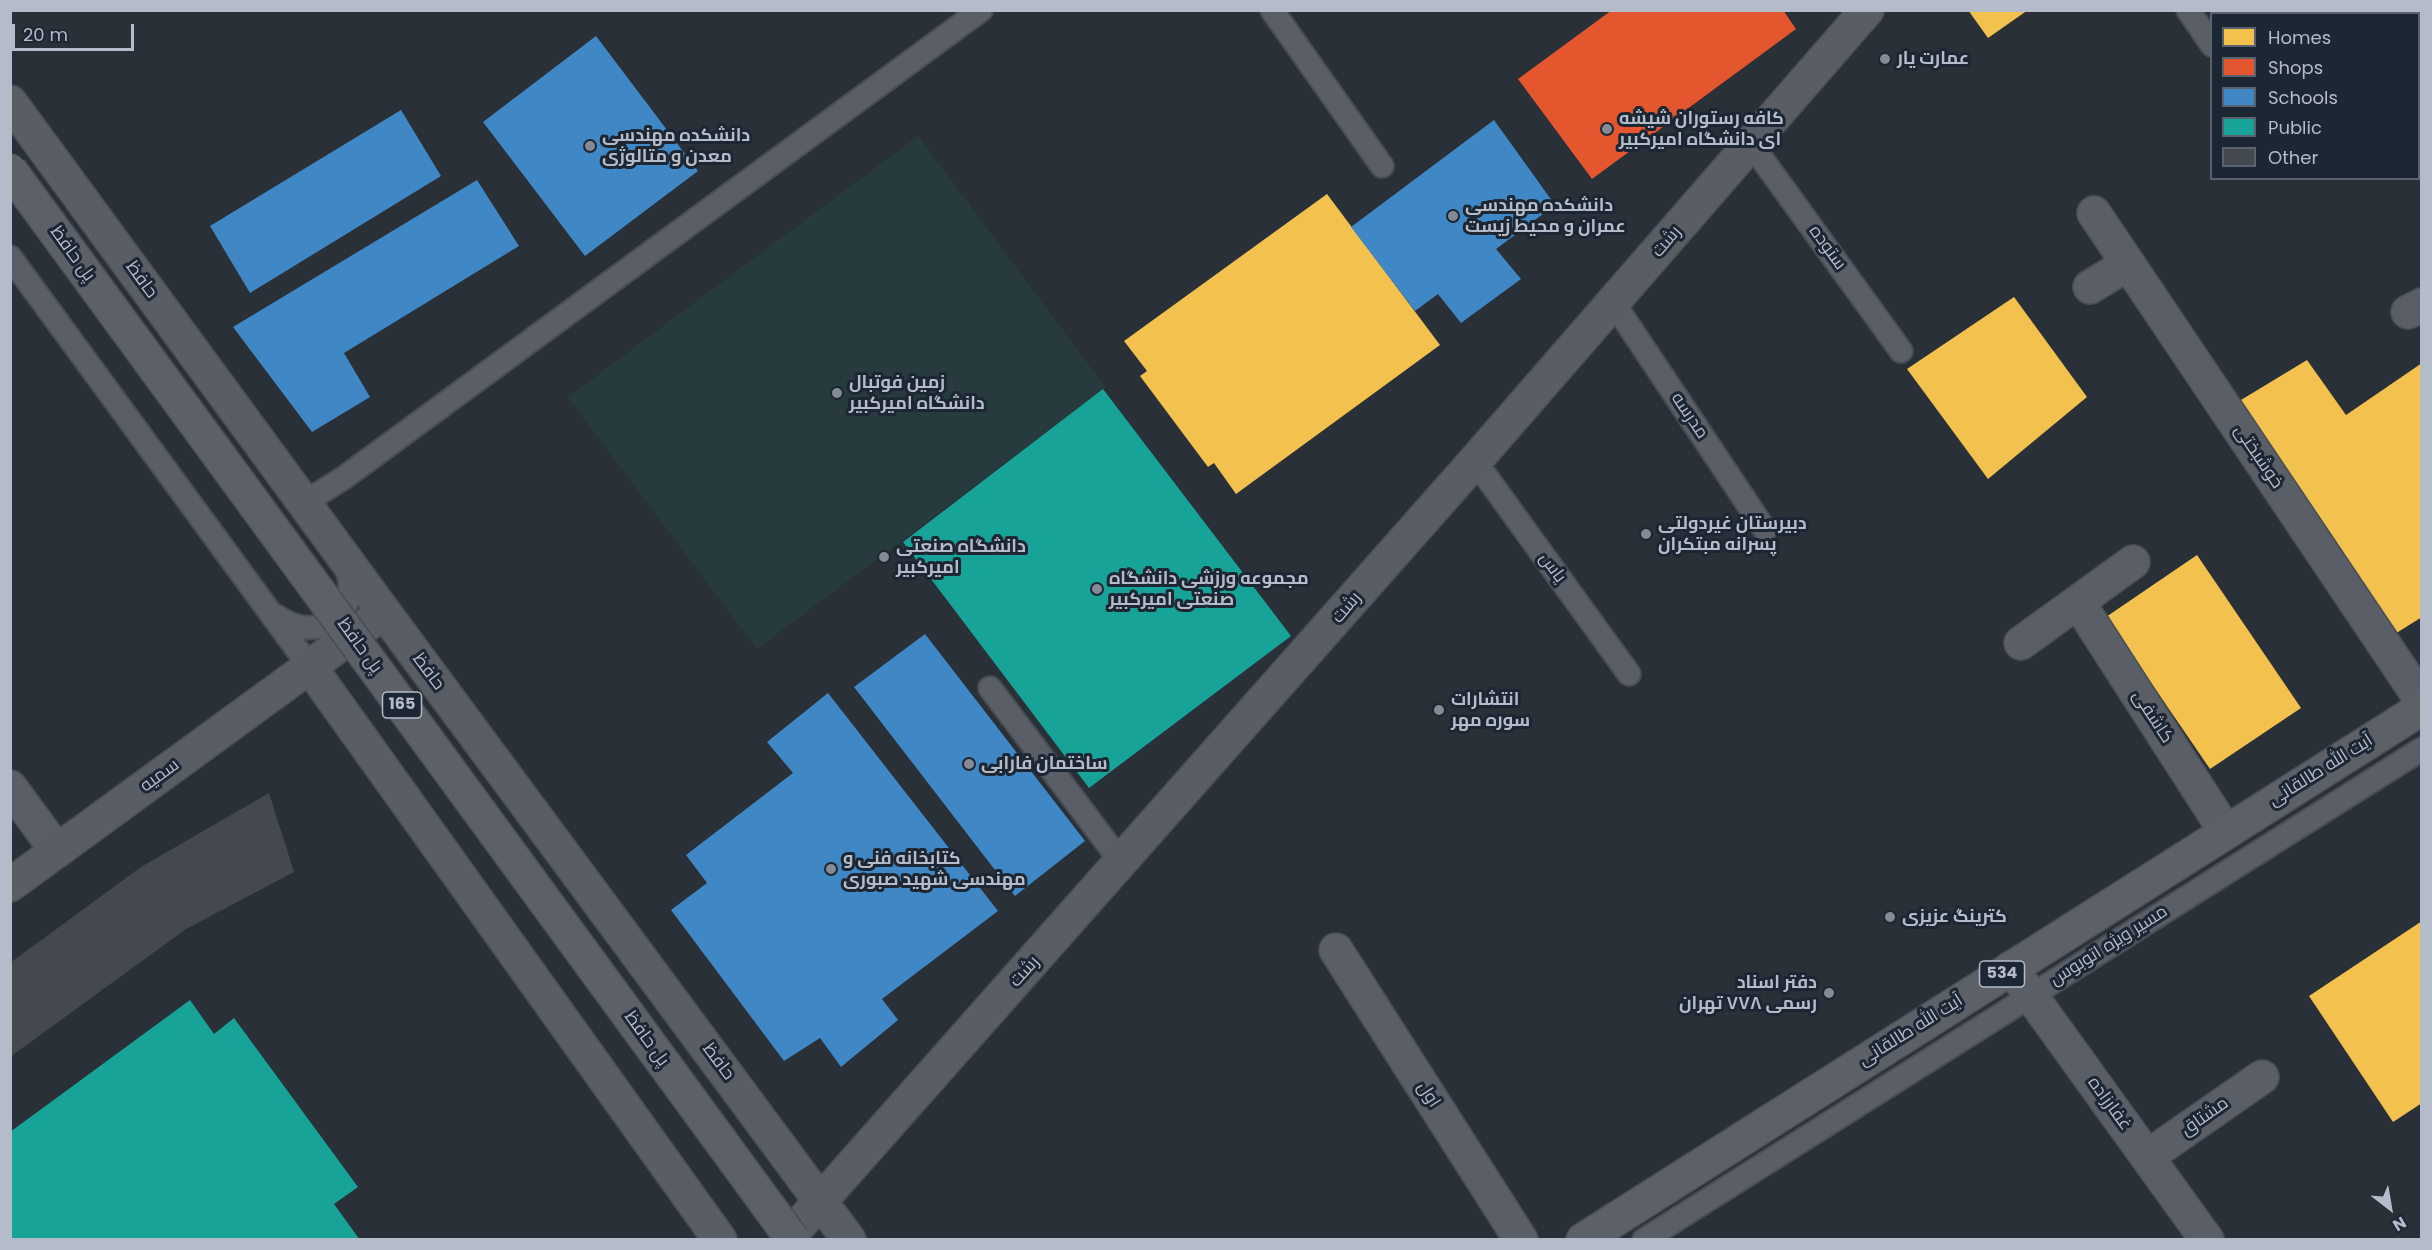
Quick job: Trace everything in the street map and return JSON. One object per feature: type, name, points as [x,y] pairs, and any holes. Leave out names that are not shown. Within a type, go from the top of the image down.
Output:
[{"type":"main road","name":"رشت","points":[[786,1239],[1122,863],[1868,10]]},
{"type":"main road","name":"حافظ","points":[[10,102],[344,558],[849,1239]]},
{"type":"main road","name":"پل حافظ","points":[[10,170],[794,1239]]},
{"type":"main road","name":"سمیه","points":[[10,885],[384,612]]},
{"type":"main road","points":[[310,668],[720,1239]]},
{"type":"main road","name":"آیت الله طالقانی","points":[[1583,1239],[2421,708]]},
{"type":"street","name":"خوشبختی","points":[[2094,213],[2421,701]]},
{"type":"street","points":[[2090,287],[2128,264]]},
{"type":"street","points":[[2021,643],[2133,562]]},
{"type":"street","name":"کاشفی","points":[[2078,602],[2226,832]]},
{"type":"street","points":[[10,787],[57,851]]},
{"type":"street","name":"اول","points":[[1336,950],[1521,1239]]},
{"type":"street","name":"غفارزاده","points":[[2011,968],[2207,1239]]},
{"type":"street","name":"مشتاق","points":[[2147,1157],[2262,1077]]},
{"type":"lane","points":[[304,503],[345,477],[981,10]]},
{"type":"lane","points":[[1272,10],[1382,166]]},
{"type":"lane","points":[[2188,10],[2210,43]]},
{"type":"lane","name":"ستوده","points":[[1752,144],[1901,351]]},
{"type":"lane","points":[[10,257],[310,668]]},
{"type":"lane","name":"مدرسه","points":[[1613,302],[1765,530]]},
{"type":"lane","name":"یاس","points":[[1475,461],[1629,674]]},
{"type":"lane","points":[[270,612],[292,626],[303,629],[313,629],[331,622],[348,598],[350,578],[344,558]]},
{"type":"lane","points":[[990,688],[1122,863]]},
{"type":"lane","name":"مسیر ویژه اتوبوس","points":[[1644,1239],[2421,749]]},
{"type":"green space","name":"زمین فوتبال دانشگاه امیرکبیر","points":[[918,136],[1106,388],[757,649],[568,397]]},
{"type":"building: Homes","points":[[1968,10],[2028,10],[1988,38]]},
{"type":"building: Homes","points":[[1327,194],[1440,345],[1236,494],[1214,463],[1208,467],[1140,376],[1147,371],[1124,341]]},
{"type":"building: Homes","points":[[2014,297],[2087,397],[1988,479],[1907,369]]},
{"type":"building: Homes","points":[[2307,360],[2346,415],[2422,363],[2422,617],[2390,637],[2231,406]]},
{"type":"building: Homes","points":[[2197,555],[2301,708],[2210,769],[2106,617]]},
{"type":"building: Homes","points":[[2422,921],[2422,1103],[2393,1122],[2309,996]]},
{"type":"building: Shops","name":"کافه رستوران شیشه ای دانشگاه امیرکبیر","points":[[1612,10],[1783,10],[1796,29],[1592,179],[1518,79]]},
{"type":"building: Schools","name":"دانشکده مهندسی معدن و متالوژی","points":[[596,36],[698,171],[585,256],[483,122]]},
{"type":"building: Schools","points":[[401,110],[441,176],[250,293],[210,226]]},
{"type":"building: Schools","name":"دانشکده مهندسی عمران و محیط زیست","points":[[1494,120],[1555,205],[1496,249],[1521,279],[1461,323],[1438,294],[1415,311],[1351,227]]},
{"type":"building: Schools","points":[[477,180],[519,246],[344,353],[370,397],[312,432],[233,327]]},
{"type":"building: Schools","name":"ساختمان فارابی","points":[[925,634],[1085,841],[1015,896],[854,687]]},
{"type":"building: Schools","name":"کتابخانه فنی و مهندسی شهید صبوری","points":[[828,693],[998,911],[882,999],[898,1020],[841,1067],[820,1038],[784,1061],[671,910],[707,883],[686,855],[793,773],[767,742]]},
{"type":"building: Public","name":"مجموعه ورزشی دانشگاه صنعتی امیرکبیر","points":[[1103,389],[1291,636],[1089,788],[903,542]]},
{"type":"building: Public","points":[[190,1000],[214,1034],[234,1018],[358,1187],[334,1204],[360,1240],[10,1240],[10,1132]]},
{"type":"building: Other","points":[[269,793],[294,872],[186,929],[10,1057],[10,963],[141,867]]},
{"type":"place","name":"عمارت یار","points":[[1885,59]]},
{"type":"place","name":"کافه رستوران شیشه ای دانشگاه امیرکبیر","points":[[1607,129]]},
{"type":"place","name":"دانشکده مهندسی معدن و متالوژی","points":[[590,146]]},
{"type":"place","name":"دانشکده مهندسی عمران و محیط زیست","points":[[1453,216]]},
{"type":"place","name":"زمین فوتبال دانشگاه امیرکبیر","points":[[837,393]]},
{"type":"place","name":"دبیرستان غیردولتی پسرانه مبتکران","points":[[1646,534]]},
{"type":"place","name":"دانشگاه صنعتی امیرکبیر","points":[[884,557]]},
{"type":"place","name":"مجموعه ورزشی دانشگاه صنعتی امیرکبیر","points":[[1097,589]]},
{"type":"place","name":"انتشارات سوره مهر","points":[[1439,710]]},
{"type":"place","name":"ساختمان فارابی","points":[[969,764]]},
{"type":"place","name":"کتابخانه فنی و مهندسی شهید صبوری","points":[[831,869]]},
{"type":"place","name":"کترینگ عزیزی","points":[[1890,917]]},
{"type":"place","name":"دفتر اسناد رسمی ۷۷۸ تهران","points":[[1829,993]]}]
